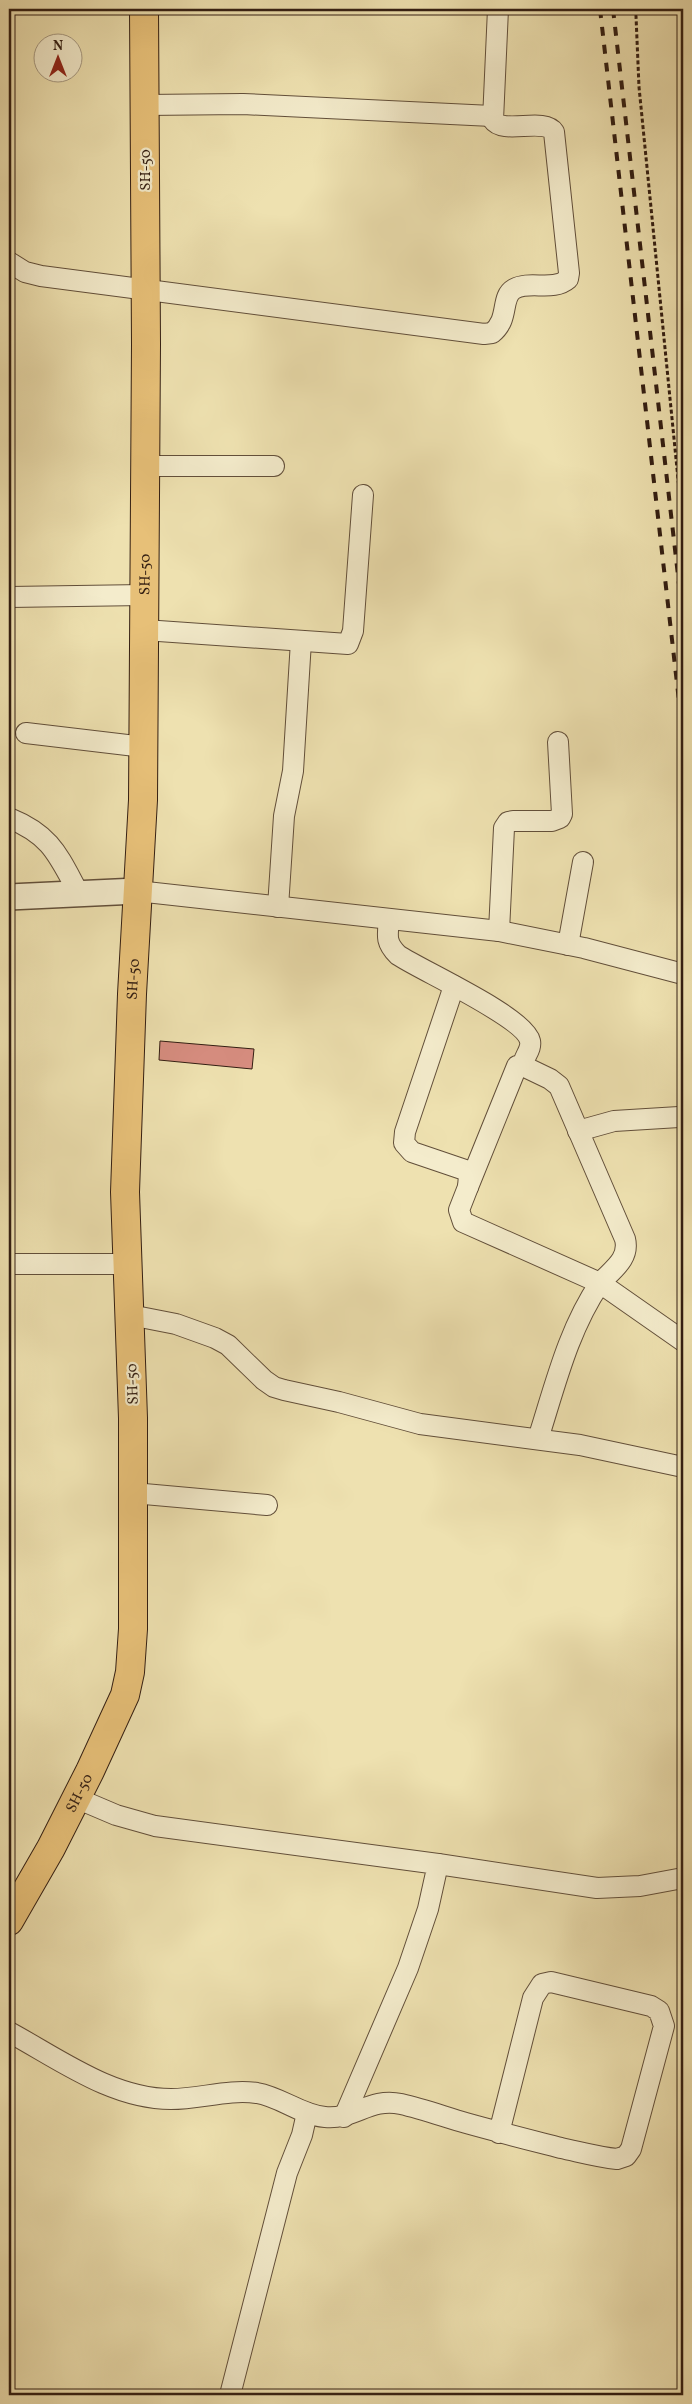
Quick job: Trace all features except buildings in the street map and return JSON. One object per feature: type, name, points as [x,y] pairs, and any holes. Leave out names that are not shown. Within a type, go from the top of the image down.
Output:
[{"type":"main road","name":"SH-50","points":[[9,1921],[76,1798],[125,1695],[130,1672],[134,1629],[130,1315],[125,1192],[144,747],[144,9]]},
{"type":"street","points":[[9,262],[25,272],[41,276],[484,334],[492,333],[503,323],[508,294],[514,289],[560,284],[568,279],[569,273],[554,132],[547,126],[499,125],[496,124],[492,116],[498,9]]},
{"type":"street","points":[[144,105],[243,104],[492,116]]},
{"type":"street","points":[[145,466],[274,466]]},
{"type":"street","points":[[144,630],[339,645],[348,644],[351,639],[363,495]]},
{"type":"street","points":[[9,597],[144,595]]},
{"type":"street","points":[[278,907],[284,816],[293,771],[301,641]]},
{"type":"street","points":[[26,734],[144,747]]},
{"type":"street","points":[[499,931],[504,828],[508,822],[513,821],[552,822],[560,818],[562,814],[558,742]]},
{"type":"street","points":[[9,818],[40,834],[55,850],[78,892]]},
{"type":"street","points":[[568,944],[584,862]]},
{"type":"street","points":[[9,896],[137,891],[499,931],[568,944],[683,974]]},
{"type":"street","points":[[389,920],[387,934],[389,946],[410,963],[497,1011],[529,1037],[531,1045],[524,1059],[523,1066],[550,1079],[558,1086],[626,1246],[622,1260],[600,1283],[586,1302],[571,1336],[538,1439]]},
{"type":"street","points":[[454,986],[405,1132],[404,1143],[412,1152],[465,1170],[469,1175],[468,1187]]},
{"type":"street","points":[[517,1066],[459,1210],[463,1222],[600,1283],[683,1341]]},
{"type":"street","points":[[578,1131],[614,1121],[679,1117]]},
{"type":"street","points":[[9,1264],[128,1264]]},
{"type":"street","points":[[130,1315],[176,1324],[215,1338],[228,1345],[264,1380],[274,1387],[284,1390],[339,1402],[420,1424],[580,1445],[683,1467]]},
{"type":"street","points":[[133,1493],[266,1505]]},
{"type":"street","points":[[76,1798],[116,1815],[156,1826],[438,1864],[597,1888],[640,1886],[683,1878]]},
{"type":"street","points":[[344,2117],[408,1968],[428,1909],[438,1864]]},
{"type":"street","points":[[9,2032],[98,2081],[133,2094],[171,2099],[213,2093],[257,2093],[277,2099],[307,2113],[324,2117],[344,2117],[365,2107],[382,2102],[400,2104],[499,2132],[617,2159],[626,2156],[631,2149],[664,2026],[659,2011],[651,2006],[551,1982],[542,1984],[533,1998],[499,2132]]},
{"type":"street","points":[[230,2395],[287,2173],[302,2135],[307,2113]]},
{"type":"path","points":[[634,9],[636,16],[639,87],[683,529]]},
{"type":"railway","points":[[600,9],[683,736]]},
{"type":"railway","points":[[613,9],[683,619]]}]
